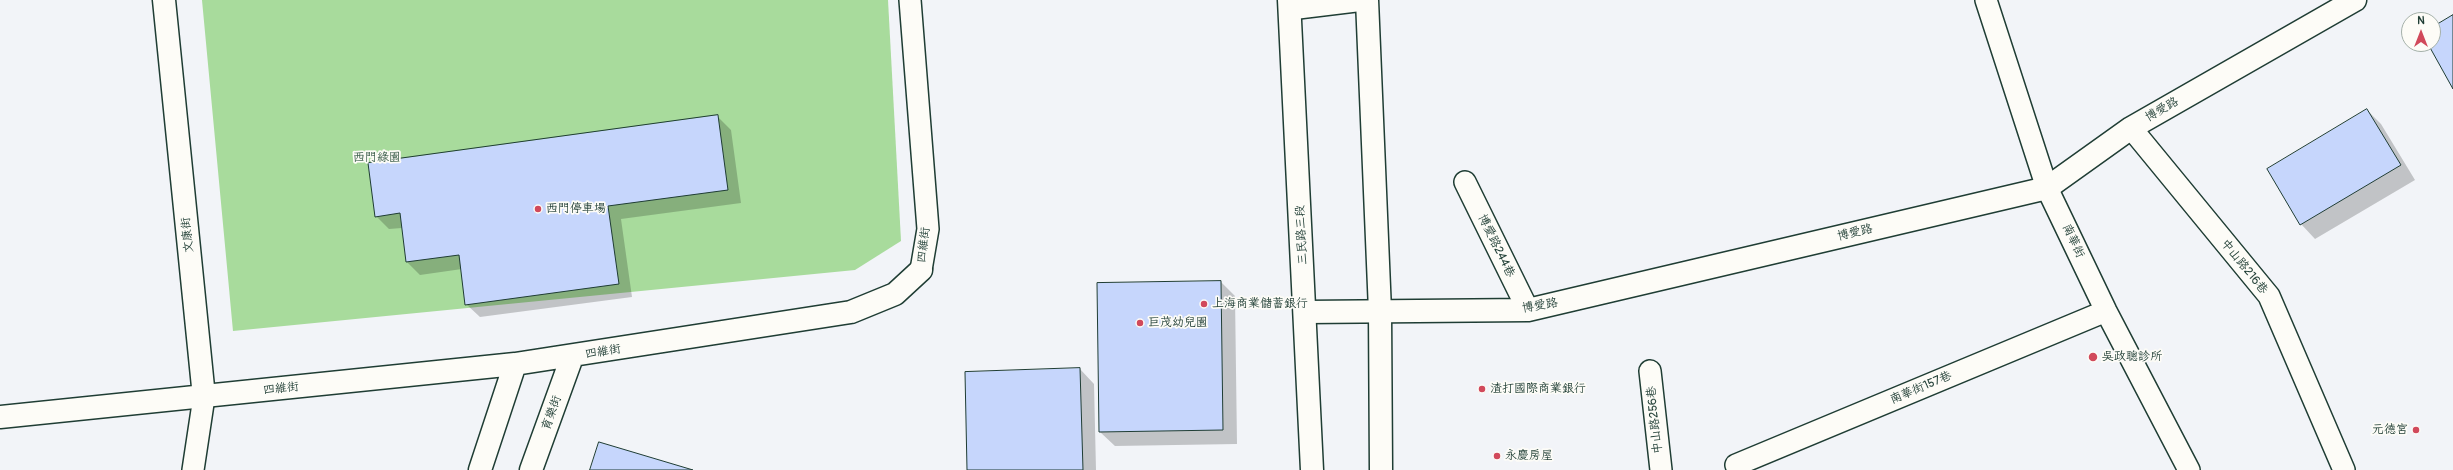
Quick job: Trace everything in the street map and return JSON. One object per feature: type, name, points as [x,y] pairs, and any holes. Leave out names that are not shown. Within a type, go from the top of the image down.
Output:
[{"type":"street","name":"文康街","points":[[164,0],[204,397]]},
{"type":"street","points":[[1366,0],[1380,311],[1381,470]]},
{"type":"street","name":"博愛路","points":[[1306,312],[1528,310],[2047,188],[2131,128],[2356,0]]},
{"type":"street","name":"三民路三段","points":[[1289,5],[1306,312],[1312,470]]},
{"type":"street","name":"四維街","points":[[0,417],[204,397],[572,357],[851,312],[895,294],[921,270]]},
{"type":"street","name":"育樂街","points":[[531,470],[572,357]]},
{"type":"street","points":[[480,470],[515,364]]},
{"type":"lane","name":"四維街","points":[[910,0],[928,229],[921,270]]},
{"type":"lane","points":[[1289,5],[1366,0]]},
{"type":"lane","name":"南華街","points":[[1986,0],[2047,188],[2106,311],[2189,470]]},
{"type":"lane","name":"中山路216巷","points":[[2131,128],[2268,296],[2344,470]]},
{"type":"lane","name":"博愛路244巷","points":[[1465,182],[1528,310]]},
{"type":"lane","name":"南華街157巷","points":[[1736,465],[2106,311]]},
{"type":"lane","name":"中山路256巷","points":[[1650,371],[1661,470]]},
{"type":"lane","name":"文康街","points":[[193,470],[204,397]]},
{"type":"green space","name":"西門綠園","points":[[202,0],[888,0],[901,241],[855,270],[233,331]]},
{"type":"building","points":[[2453,15],[2453,89],[2432,52],[2441,52],[2441,22]]},
{"type":"building","points":[[2367,109],[2401,165],[2300,225],[2267,169]]},
{"type":"building","points":[[718,115],[728,190],[608,206],[619,284],[465,305],[459,255],[406,262],[400,213],[375,217],[368,163]]},
{"type":"building","points":[[1221,281],[1223,430],[1099,432],[1097,283]]},
{"type":"building","points":[[1080,368],[1083,470],[967,470],[965,372]]},
{"type":"building","points":[[599,442],[693,470],[590,470]]},
{"type":"place","name":"西門停車場","points":[[538,209]]},
{"type":"place","name":"上海商業儲蓄銀行","points":[[1204,304]]},
{"type":"place","name":"巨茂幼兒園","points":[[1140,323]]},
{"type":"place","name":"吳政聰診所","points":[[2093,357]]},
{"type":"place","name":"渣打國際商業銀行","points":[[1482,389]]},
{"type":"place","name":"元德宮","points":[[2416,430]]},
{"type":"place","name":"永慶房屋","points":[[1497,456]]}]
